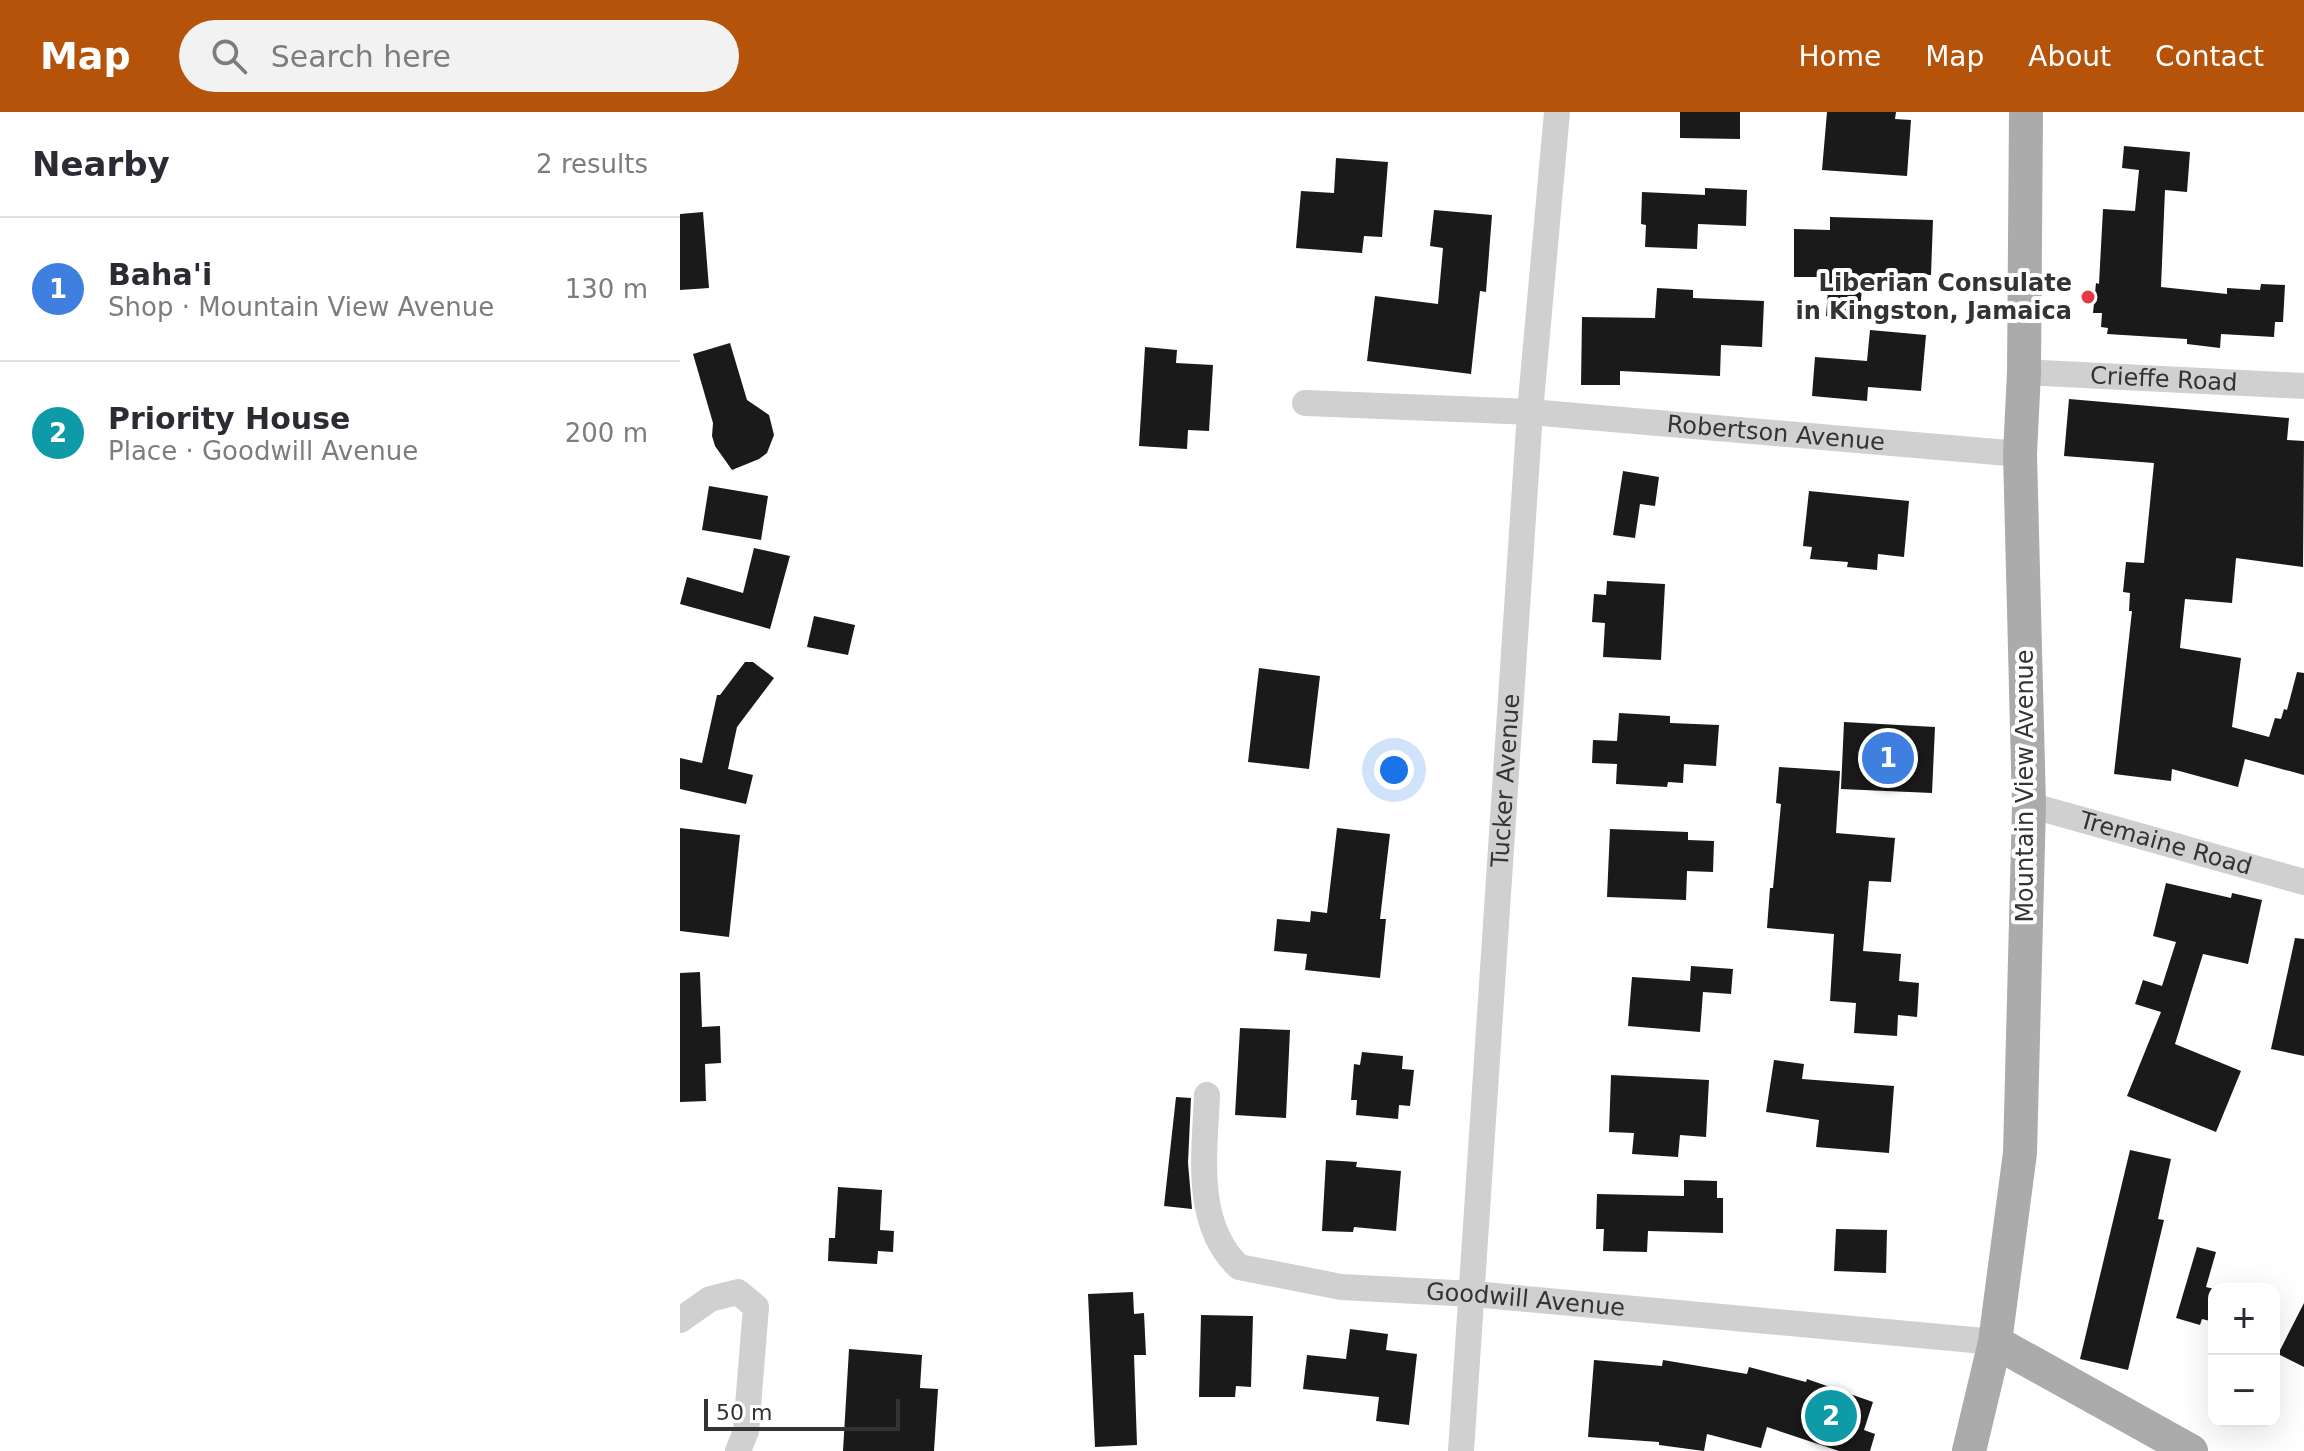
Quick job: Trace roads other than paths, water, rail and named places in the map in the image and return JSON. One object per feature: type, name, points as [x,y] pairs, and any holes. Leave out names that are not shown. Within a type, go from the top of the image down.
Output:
[{"type":"main road","name":"Mountain View Avenue","points":[[1969,1451],[1995,1342],[2020,1153],[2029,805],[2020,454],[2027,114]]},
{"type":"main road","points":[[1995,1342],[2191,1451]]},
{"type":"street","name":"Tucker Avenue","points":[[1461,1451],[1530,412],[1557,112]]},
{"type":"street","name":"Crieffe Road","points":[[2024,372],[2304,386]]},
{"type":"street","name":"Robertson Avenue","points":[[1305,403],[1530,412],[2020,454]]},
{"type":"street","name":"Tremaine Road","points":[[2029,805],[2304,882]]},
{"type":"street","name":"Goodwill Avenue","points":[[1207,1095],[1204,1188],[1215,1230],[1228,1257],[1239,1267],[1341,1287],[1473,1294],[1995,1342]]},
{"type":"street","points":[[680,1320],[710,1299],[738,1292],[756,1307],[746,1431],[738,1451]]},
{"type":"place","name":"Liberian Consulate in Kingston, Jamaica","points":[[2088,297]]},
{"type":"place","name":"Baha'i","points":[[1888,758]]},
{"type":"place","name":"Priority House","points":[[1831,1416]]}]
